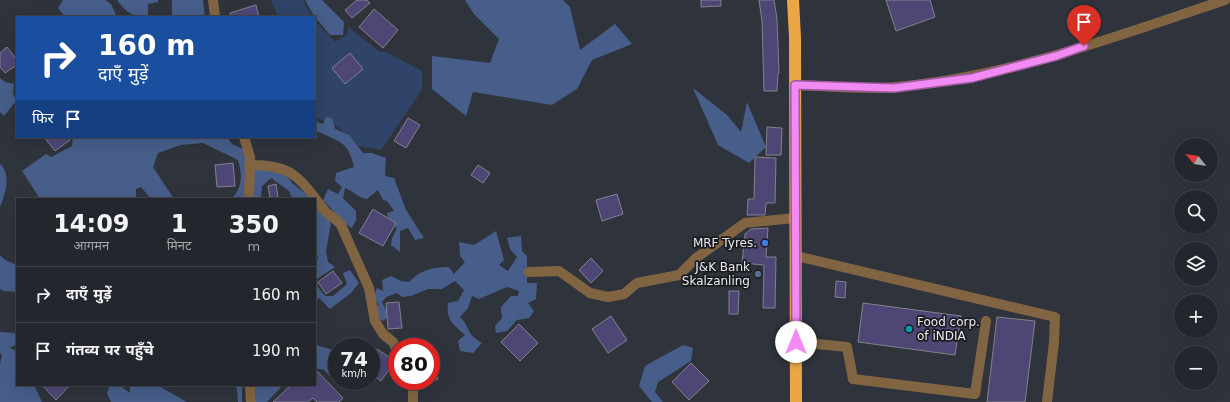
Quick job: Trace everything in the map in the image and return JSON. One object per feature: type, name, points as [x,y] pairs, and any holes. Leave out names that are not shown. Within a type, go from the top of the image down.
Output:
[{"type":"highway","points":[[793,0],[796,218],[796,402]]},
{"type":"street","points":[[213,0],[215,16]]},
{"type":"street","points":[[795,85],[894,88],[972,78],[1056,56],[1225,0]]},
{"type":"street","points":[[244,138],[250,157],[249,198]]},
{"type":"street","points":[[249,165],[280,167],[292,173],[308,188],[315,198]]},
{"type":"street","points":[[316,199],[325,212],[336,218],[341,226],[369,288],[375,321],[383,334],[388,338]]},
{"type":"street","points":[[529,272],[559,271],[590,293],[608,297],[624,294],[637,283],[679,275],[696,258],[744,223],[796,218]]},
{"type":"street","points":[[796,256],[1055,316],[1054,342],[1047,402]]},
{"type":"street","points":[[796,342],[847,347],[853,379],[975,394],[986,321]]},
{"type":"street","points":[[250,386],[251,402]]},
{"type":"street","points":[[413,390],[413,402]]},
{"type":"shaded area","points":[[63,0],[105,0],[111,4],[117,16],[64,16],[58,8]]},
{"type":"shaded area","points":[[117,0],[158,0],[158,2],[148,4],[148,16],[134,15],[123,8]]},
{"type":"shaded area","points":[[172,0],[203,0],[205,16],[172,16]]},
{"type":"shaded area","points":[[271,0],[303,0],[311,16],[278,16]]},
{"type":"shaded area","points":[[305,0],[322,0],[344,22],[343,35],[330,35],[316,18],[316,16],[314,16]]},
{"type":"shaded area","points":[[465,0],[563,0],[570,7],[580,50],[615,24],[632,44],[592,60],[577,89],[552,105],[473,92],[466,116],[432,89],[432,56],[490,63],[499,39],[474,14]]},
{"type":"shaded area","points":[[316,22],[335,42],[347,35],[348,27],[380,52],[386,52],[422,71],[422,90],[381,150],[355,145],[340,128],[316,117]]},
{"type":"shaded area","points":[[0,78],[5,82],[14,84],[13,94],[16,101],[4,116],[0,112]]},
{"type":"shaded area","points":[[693,88],[727,115],[741,132],[747,102],[766,147],[749,163],[718,145]]},
{"type":"shaded area","points":[[326,117],[332,118],[335,129],[349,135],[363,153],[372,153],[386,158],[385,176],[394,178],[406,210],[424,238],[415,240],[408,228],[400,231],[400,252],[391,245],[392,238],[397,228],[389,222],[387,213],[394,211],[387,201],[383,200],[378,190],[367,199],[345,188],[343,198],[356,211],[356,220],[352,228],[344,223],[323,200],[328,189],[338,194],[342,187],[335,181],[336,173],[354,167],[352,158],[346,147],[338,141],[316,132],[316,121],[323,124]]},
{"type":"shaded area","points":[[73,138],[228,138],[232,144],[245,150],[247,159],[285,173],[292,183],[311,198],[292,198],[289,191],[271,178],[262,186],[261,198],[234,198],[239,188],[241,179],[238,160],[203,143],[181,145],[158,153],[153,167],[173,198],[150,198],[141,187],[136,189],[136,198],[39,198],[22,171],[46,154],[51,157],[72,146]]},
{"type":"shaded area","points":[[0,164],[4,168],[7,179],[4,196],[0,207]]},
{"type":"shaded area","points":[[316,203],[331,223],[326,251],[328,262],[335,267],[317,279],[318,287],[325,296],[333,296],[347,284],[343,273],[350,270],[359,283],[351,293],[330,309],[319,298],[316,300],[316,262],[318,259],[316,246]]},
{"type":"shaded area","points":[[496,231],[504,260],[499,265],[508,271],[517,257],[510,249],[507,238],[521,236],[522,251],[527,256],[527,283],[537,283],[536,299],[528,303],[534,311],[529,318],[517,320],[507,331],[496,333],[495,326],[502,318],[501,307],[511,296],[518,296],[519,291],[507,287],[479,299],[472,296],[468,308],[460,317],[470,333],[482,343],[473,353],[460,351],[458,341],[465,335],[451,322],[448,314],[448,303],[458,301],[464,290],[455,281],[442,289],[428,289],[411,296],[402,297],[397,293],[386,297],[382,302],[389,316],[383,321],[377,317],[375,306],[379,305],[374,296],[377,288],[383,291],[382,280],[391,276],[401,281],[409,282],[422,272],[443,267],[449,267],[454,274],[465,262],[460,256],[459,242],[474,245]]},
{"type":"shaded area","points":[[0,255],[5,260],[16,265],[16,292],[4,291],[0,289]]},
{"type":"shaded area","points":[[0,332],[14,333],[16,336],[16,345],[10,348],[16,351],[16,386],[34,386],[42,402],[0,402],[0,364],[2,355],[0,353]]},
{"type":"shaded area","points":[[316,344],[328,348],[328,374],[324,370],[316,368]]},
{"type":"shaded area","points":[[683,345],[693,348],[691,361],[658,382],[655,392],[663,402],[652,402],[639,386],[645,366]]},
{"type":"shaded area","points":[[110,386],[120,386],[130,393],[130,386],[159,386],[187,402],[111,402],[107,393]]},
{"type":"shaded area","points":[[235,386],[242,386],[242,402],[238,402],[237,389]]},
{"type":"shaded area","points":[[255,386],[282,386],[267,402],[256,402]]},
{"type":"building","points":[[357,0],[367,0],[370,3],[352,18],[345,10]]},
{"type":"building","points":[[701,0],[721,0],[721,6],[701,7]]},
{"type":"building","points":[[759,0],[774,0],[777,19],[779,73],[777,91],[764,91],[762,21]]},
{"type":"building","points":[[886,0],[930,0],[935,17],[896,31]]},
{"type":"building","points":[[256,5],[259,16],[231,16],[230,13]]},
{"type":"building","points":[[374,9],[398,30],[383,48],[359,27]]},
{"type":"building","points":[[7,47],[16,59],[16,66],[5,73],[0,67],[0,53]]},
{"type":"building","points":[[350,53],[363,69],[345,84],[332,68]]},
{"type":"building","points":[[408,118],[420,125],[406,148],[394,141]]},
{"type":"building","points":[[767,127],[782,128],[781,155],[766,155]]},
{"type":"building","points":[[45,138],[69,138],[70,140],[55,151]]},
{"type":"building","points":[[755,157],[776,158],[775,203],[766,203],[765,215],[747,215],[748,199],[754,199]]},
{"type":"building","points":[[233,163],[235,186],[217,187],[215,165]]},
{"type":"building","points":[[478,165],[490,173],[483,183],[471,175]]},
{"type":"building","points":[[276,184],[278,197],[270,198],[268,186]]},
{"type":"building","points":[[617,194],[623,214],[602,221],[596,200]]},
{"type":"building","points":[[373,209],[396,223],[383,246],[359,233]]},
{"type":"building","points":[[768,228],[766,257],[776,257],[775,308],[763,308],[764,265],[742,263],[745,234],[751,229]]},
{"type":"building","points":[[591,258],[603,271],[591,283],[579,270]]},
{"type":"building","points":[[333,271],[342,283],[326,294],[318,282]]},
{"type":"building","points":[[836,281],[846,282],[845,298],[835,297]]},
{"type":"building","points":[[729,291],[739,291],[738,314],[729,314]]},
{"type":"building","points":[[399,302],[402,328],[388,329],[386,303]]},
{"type":"building","name":"Food corp. of iNDIA","points":[[863,303],[961,316],[955,355],[858,342]]},
{"type":"building","points":[[611,316],[627,340],[608,353],[592,329]]},
{"type":"building","points":[[997,317],[1035,321],[1025,402],[987,402]]},
{"type":"building","points":[[519,324],[538,343],[520,361],[501,342]]},
{"type":"building","points":[[380,351],[388,356],[388,371],[381,381]]},
{"type":"building","points":[[691,363],[709,381],[689,400],[672,382]]},
{"type":"building","points":[[316,370],[328,382],[328,390],[335,390],[343,398],[339,402],[317,402],[313,398],[308,402],[273,402],[290,386],[316,386]]},
{"type":"building","points":[[43,386],[69,386],[56,400]]},
{"type":"place","name":"MRF Tyres.","points":[[765,243]]},
{"type":"place","name":"J&K Bank Skalzanling","points":[[758,274]]},
{"type":"place","name":"Food corp. of iNDIA","points":[[909,329]]},
{"type":"route","points":[[796,342],[795,85],[894,88],[972,78],[1056,56],[1084,46]]}]
